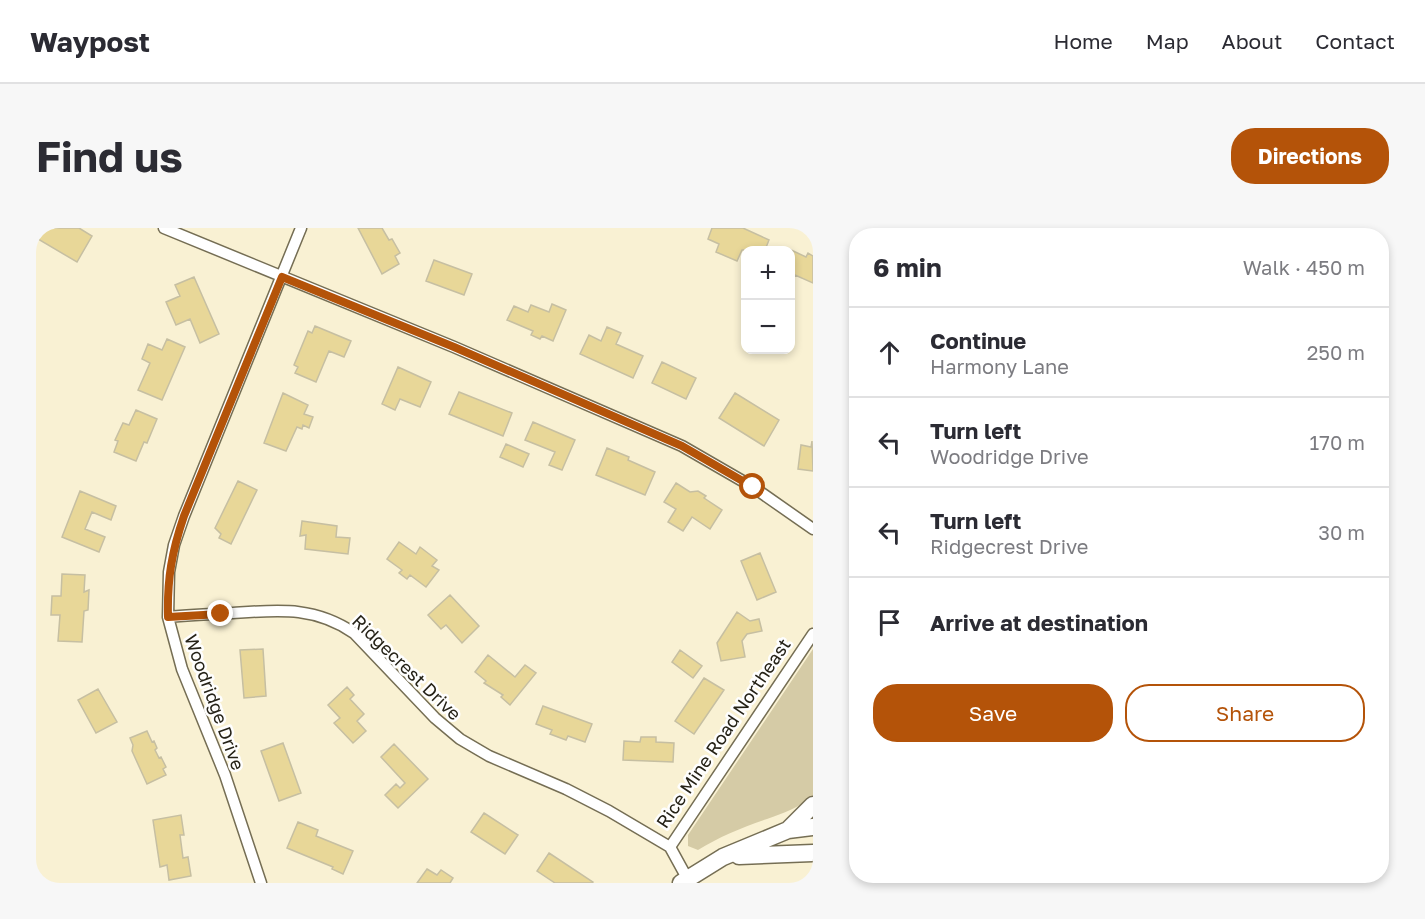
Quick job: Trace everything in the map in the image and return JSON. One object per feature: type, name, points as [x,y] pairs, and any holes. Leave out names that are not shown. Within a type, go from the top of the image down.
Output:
[{"type":"main road","points":[[788,830],[813,805]]},
{"type":"main road","points":[[684,881],[723,858],[788,830],[813,827]]},
{"type":"main road","points":[[723,858],[770,853],[813,853]]},
{"type":"street","points":[[164,228],[454,347],[682,446],[753,487],[813,529]]},
{"type":"street","name":"Woodridge Drive","points":[[261,883],[225,776],[182,669],[168,617],[169,572],[174,545],[184,516],[301,228]]},
{"type":"street","name":"Ridgecrest Drive","points":[[168,617],[290,610],[324,617],[340,624],[354,633],[435,718],[460,739],[489,756],[566,789],[601,807],[670,847]]},
{"type":"street","name":"Rice Mine Road Northeast","points":[[684,881],[670,847],[813,634]]},
{"type":"shaded area","points":[[813,649],[813,796],[791,810],[731,833],[698,850],[688,846],[688,835]]},
{"type":"building","points":[[45,228],[79,228],[92,236],[77,262],[38,239]]},
{"type":"building","points":[[358,228],[382,228],[400,253],[395,256],[399,264],[382,274]]},
{"type":"building","points":[[712,228],[743,228],[769,240],[767,246],[741,246],[737,261],[716,252],[719,244],[708,239]]},
{"type":"building","points":[[795,252],[806,257],[808,253],[813,256],[813,283],[795,275]]},
{"type":"building","points":[[434,260],[472,274],[464,295],[426,281]]},
{"type":"building","points":[[194,277],[219,334],[200,343],[190,319],[176,325],[166,302],[180,296],[175,285]]},
{"type":"building","points":[[552,304],[566,310],[553,341],[542,336],[540,339],[531,335],[533,331],[507,320],[514,306],[528,312],[531,305],[549,312]]},
{"type":"building","points":[[315,326],[351,341],[344,357],[329,351],[316,382],[295,373],[298,367],[294,365],[308,331],[312,333]]},
{"type":"building","points":[[607,327],[621,333],[616,344],[643,356],[633,378],[580,354],[589,335],[601,341]]},
{"type":"building","points":[[167,339],[185,347],[162,400],[138,390],[150,363],[142,359],[148,344],[162,350]]},
{"type":"building","points":[[662,362],[696,378],[686,399],[652,383]]},
{"type":"building","points":[[398,367],[431,382],[420,407],[400,399],[395,410],[382,404]]},
{"type":"building","points":[[459,392],[512,413],[503,436],[449,414]]},
{"type":"building","points":[[283,393],[308,405],[304,414],[313,417],[309,428],[303,425],[302,429],[297,427],[286,451],[264,443]]},
{"type":"building","points":[[735,393],[779,420],[764,446],[719,418]]},
{"type":"building","points":[[136,410],[157,419],[136,461],[114,452],[118,441],[115,440],[123,423],[129,425]]},
{"type":"building","points":[[533,422],[575,440],[562,470],[549,465],[555,452],[525,440]]},
{"type":"building","points":[[812,441],[813,471],[798,469],[801,445],[811,447]]},
{"type":"building","points":[[506,444],[529,454],[523,467],[500,457]]},
{"type":"building","points":[[607,448],[655,472],[645,495],[596,475]]},
{"type":"building","points":[[238,481],[257,490],[231,544],[219,538],[221,534],[215,528]]},
{"type":"building","points":[[676,483],[690,492],[698,491],[722,510],[710,529],[692,517],[683,531],[668,522],[676,509],[664,502]]},
{"type":"building","points":[[80,491],[116,506],[111,520],[92,512],[85,529],[105,537],[99,552],[62,537]]},
{"type":"building","points":[[302,521],[337,526],[336,537],[350,538],[348,554],[305,549],[306,535],[300,536]]},
{"type":"building","points":[[399,542],[416,554],[420,547],[437,560],[432,566],[439,570],[426,587],[410,575],[407,579],[399,573],[402,570],[387,559]]},
{"type":"building","points":[[760,553],[776,592],[757,600],[741,561]]},
{"type":"building","points":[[62,574],[85,575],[84,592],[89,590],[88,610],[84,611],[82,642],[58,641],[60,615],[51,615],[52,596],[61,596]]},
{"type":"building","points":[[450,595],[479,626],[462,643],[446,625],[441,629],[428,615]]},
{"type":"building","points":[[737,612],[750,621],[759,619],[762,631],[747,634],[742,641],[745,657],[721,661],[717,643]]},
{"type":"building","points":[[263,649],[266,696],[244,698],[240,650]]},
{"type":"building","points":[[680,650],[702,666],[693,678],[672,662]]},
{"type":"building","points":[[488,655],[515,677],[525,665],[536,673],[510,705],[501,697],[503,695],[484,683],[486,681],[475,672]]},
{"type":"building","points":[[704,678],[724,690],[694,734],[675,721]]},
{"type":"building","points":[[347,687],[354,695],[350,699],[364,714],[357,721],[366,731],[353,743],[334,723],[340,718],[328,705]]},
{"type":"building","points":[[98,689],[117,722],[96,733],[78,700]]},
{"type":"building","points":[[543,706],[592,724],[585,742],[568,736],[566,740],[550,734],[552,730],[536,724]]},
{"type":"building","points":[[147,731],[152,742],[154,741],[159,758],[161,757],[166,767],[163,769],[166,775],[147,784],[132,751],[133,745],[130,738]]},
{"type":"building","points":[[641,737],[656,737],[656,742],[674,743],[673,762],[623,760],[624,741],[640,742]]},
{"type":"building","points":[[283,743],[301,793],[279,801],[261,751]]},
{"type":"building","points":[[394,744],[428,779],[398,808],[385,795],[396,784],[400,788],[405,783],[381,757]]},
{"type":"building","points":[[484,813],[518,835],[505,854],[471,832]]},
{"type":"building","points":[[181,815],[184,835],[180,835],[183,858],[188,857],[191,876],[169,880],[167,865],[160,867],[153,820]]},
{"type":"building","points":[[298,822],[318,830],[316,836],[353,851],[343,874],[332,869],[333,867],[287,848]]},
{"type":"building","points":[[549,853],[593,882],[555,883],[537,871]]},
{"type":"building","points":[[427,869],[437,875],[441,870],[453,878],[450,883],[417,883]]},
{"type":"route","points":[[221,614],[168,617],[169,572],[174,545],[184,516],[282,277],[606,412],[682,446],[753,487]]}]
